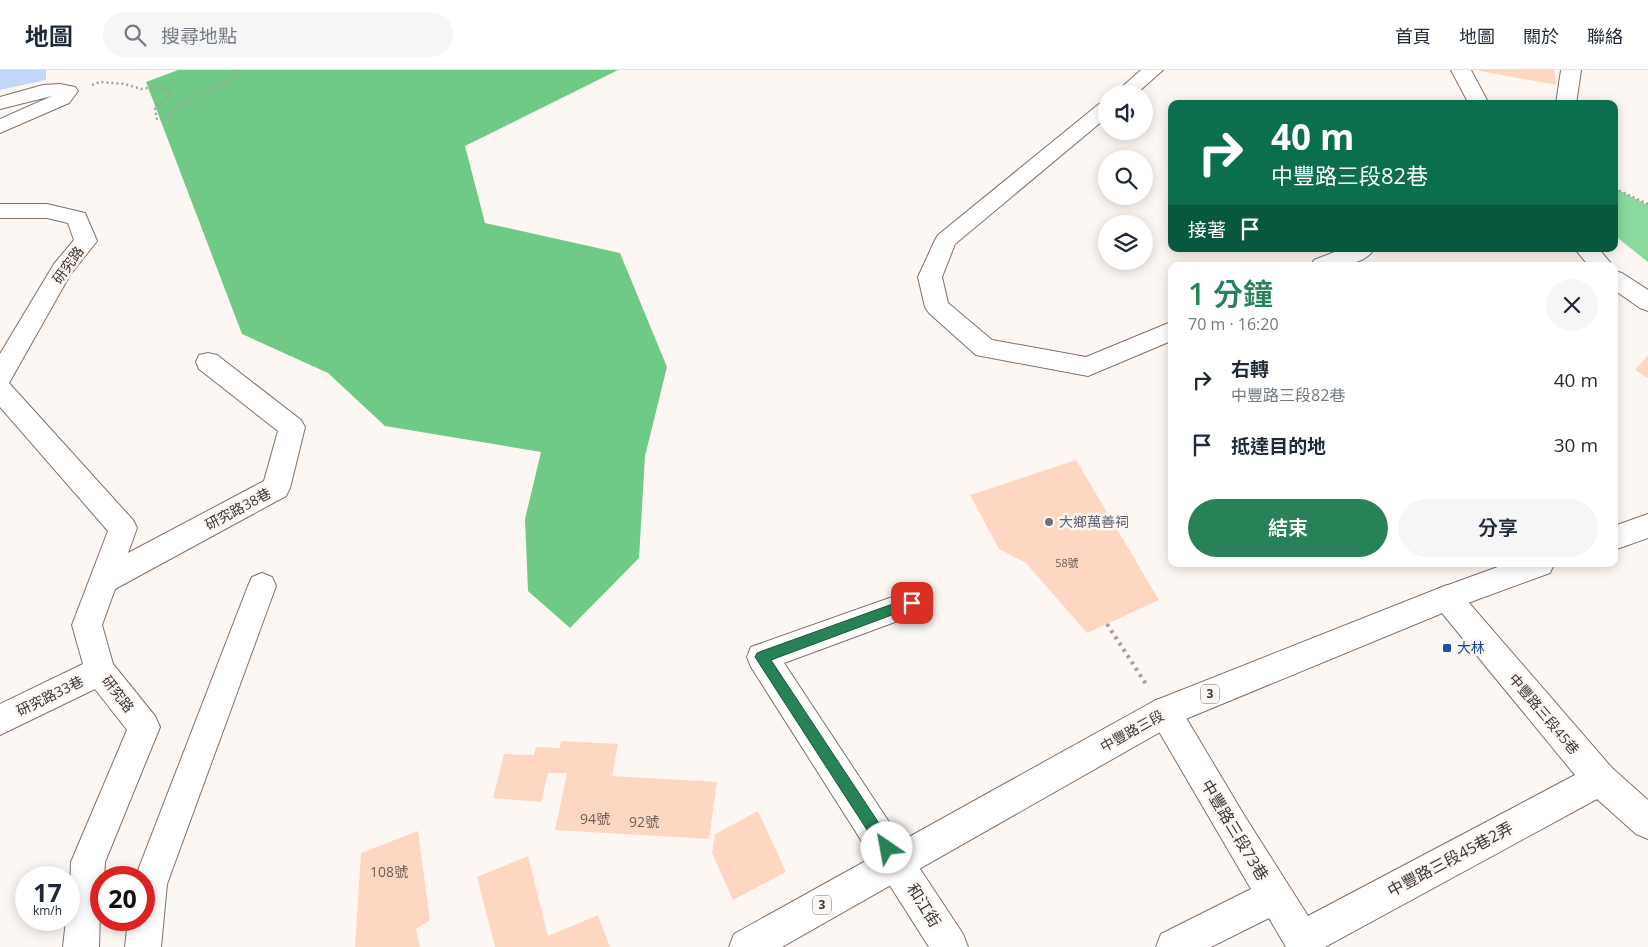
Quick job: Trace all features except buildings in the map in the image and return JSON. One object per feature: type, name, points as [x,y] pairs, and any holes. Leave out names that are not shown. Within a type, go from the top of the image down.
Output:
[{"type":"street","points":[[1135,85],[1153,70]]},
{"type":"street","points":[[1461,70],[1477,100]]},
{"type":"street","points":[[1567,100],[1571,70]]},
{"type":"street","points":[[46,80],[68,95]]},
{"type":"street","points":[[0,103],[42,92],[61,90],[68,91],[68,95]]},
{"type":"street","points":[[0,127],[68,95]]},
{"type":"street","points":[[1098,115],[946,240],[930,277],[937,307],[985,348],[1088,367],[1168,332]]},
{"type":"street","name":"研究路","points":[[0,211],[47,211],[77,218],[86,241],[62,270],[0,376]]},
{"type":"street","points":[[1332,262],[1356,252]]},
{"type":"street","points":[[1589,252],[1598,262]]},
{"type":"street","points":[[1618,282],[1648,302]]},
{"type":"street","name":"研究路38巷","points":[[103,581],[276,488],[292,427],[208,362]]},
{"type":"street","name":"研究路","points":[[0,390],[122,528],[88,625],[100,671],[144,727],[88,862],[81,947]]},
{"type":"street","points":[[1618,537],[1648,526]]},
{"type":"street","name":"中豐路三段","points":[[747,947],[1165,712],[1447,598],[1532,567]]},
{"type":"street","points":[[143,947],[150,884],[262,586]]},
{"type":"street","name":"中豐路三段45巷","points":[[1447,598],[1600,780],[1648,822]]},
{"type":"street","name":"和江街","points":[[912,603],[762,657],[950,947]]},
{"type":"street","name":"研究路33巷","points":[[0,720],[100,671]]},
{"type":"street","name":"中豐路三段73巷","points":[[1165,712],[1304,943]]},
{"type":"street","name":"中豐路三段45巷2弄","points":[[1304,943],[1600,780]]},
{"type":"street","points":[[1174,947],[1275,896]]},
{"type":"path","points":[[68,95],[100,82],[125,84],[141,89],[154,87],[170,89],[171,92],[155,108],[157,119],[161,119],[188,100],[239,75],[235,70]]},
{"type":"path","points":[[1618,191],[1648,204]]},
{"type":"path","points":[[1107,624],[1165,712]]},
{"type":"green space","points":[[178,70],[618,70],[465,146],[485,223],[620,253],[667,367],[645,456],[639,558],[570,628],[528,591],[525,519],[541,452],[385,426],[328,373],[242,334],[146,82]]},
{"type":"green space","points":[[1618,190],[1648,205],[1648,262],[1618,238]]},
{"type":"water","points":[[0,70],[46,70],[46,80],[0,90]]},
{"type":"place","name":"大鄉萬善祠","points":[[1049,522]]},
{"type":"place","name":"大林","points":[[1447,648]]},
{"type":"route","points":[[887,848],[762,657],[912,603]]}]
